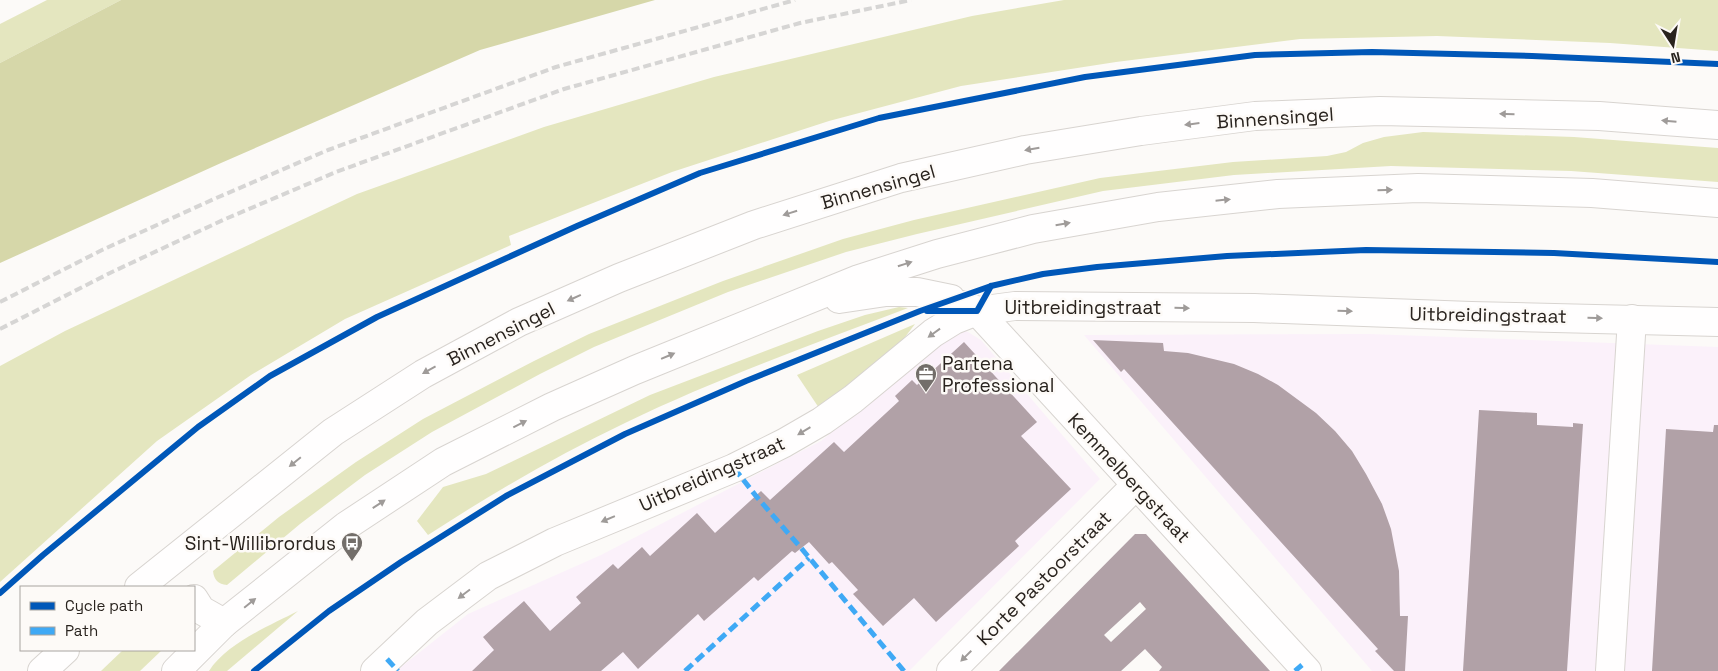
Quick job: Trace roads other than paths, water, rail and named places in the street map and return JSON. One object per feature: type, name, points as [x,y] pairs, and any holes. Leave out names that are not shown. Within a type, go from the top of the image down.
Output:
[{"type":"main road","name":"Binnensingel","points":[[140,586],[333,432],[423,374],[519,322],[619,278],[754,225],[900,178],[1025,150],[1141,131],[1255,116],[1380,111],[1599,116],[1718,125]]},
{"type":"main road","points":[[176,671],[224,623],[346,526],[443,462],[552,407],[635,370],[859,279],[937,254],[1033,229],[1158,207],[1278,194],[1418,188],[1592,193],[1718,203]]},
{"type":"main road","name":"Kemmelbergstraat","points":[[748,323],[847,297],[886,292],[917,292],[951,299],[976,311],[1136,485],[1301,669]]},
{"type":"main road","name":"Uitbreidingstraat","points":[[387,667],[426,622],[488,576],[555,542],[734,468],[784,443],[822,421],[853,399],[933,333],[954,320],[976,311],[1015,306],[1205,308],[1471,316],[1632,318],[1718,322]]},
{"type":"main road","points":[[1610,671],[1632,318]]},
{"type":"main road","name":"Korte Pastoorstraat","points":[[952,671],[1136,485]]},
{"type":"main road","points":[[177,556],[186,586]]},
{"type":"main road","points":[[195,601],[201,610],[224,623]]},
{"type":"main road","points":[[42,671],[64,651]]},
{"type":"railway","points":[[0,302],[102,250],[328,150],[556,67],[795,0]]},
{"type":"railway","points":[[0,329],[112,272],[223,220],[336,172],[564,89],[800,23],[911,0]]},
{"type":"place","name":"Partena Professional","points":[[926,393]]},
{"type":"place","name":"Sint-Willibrordus","points":[[352,562]]}]
